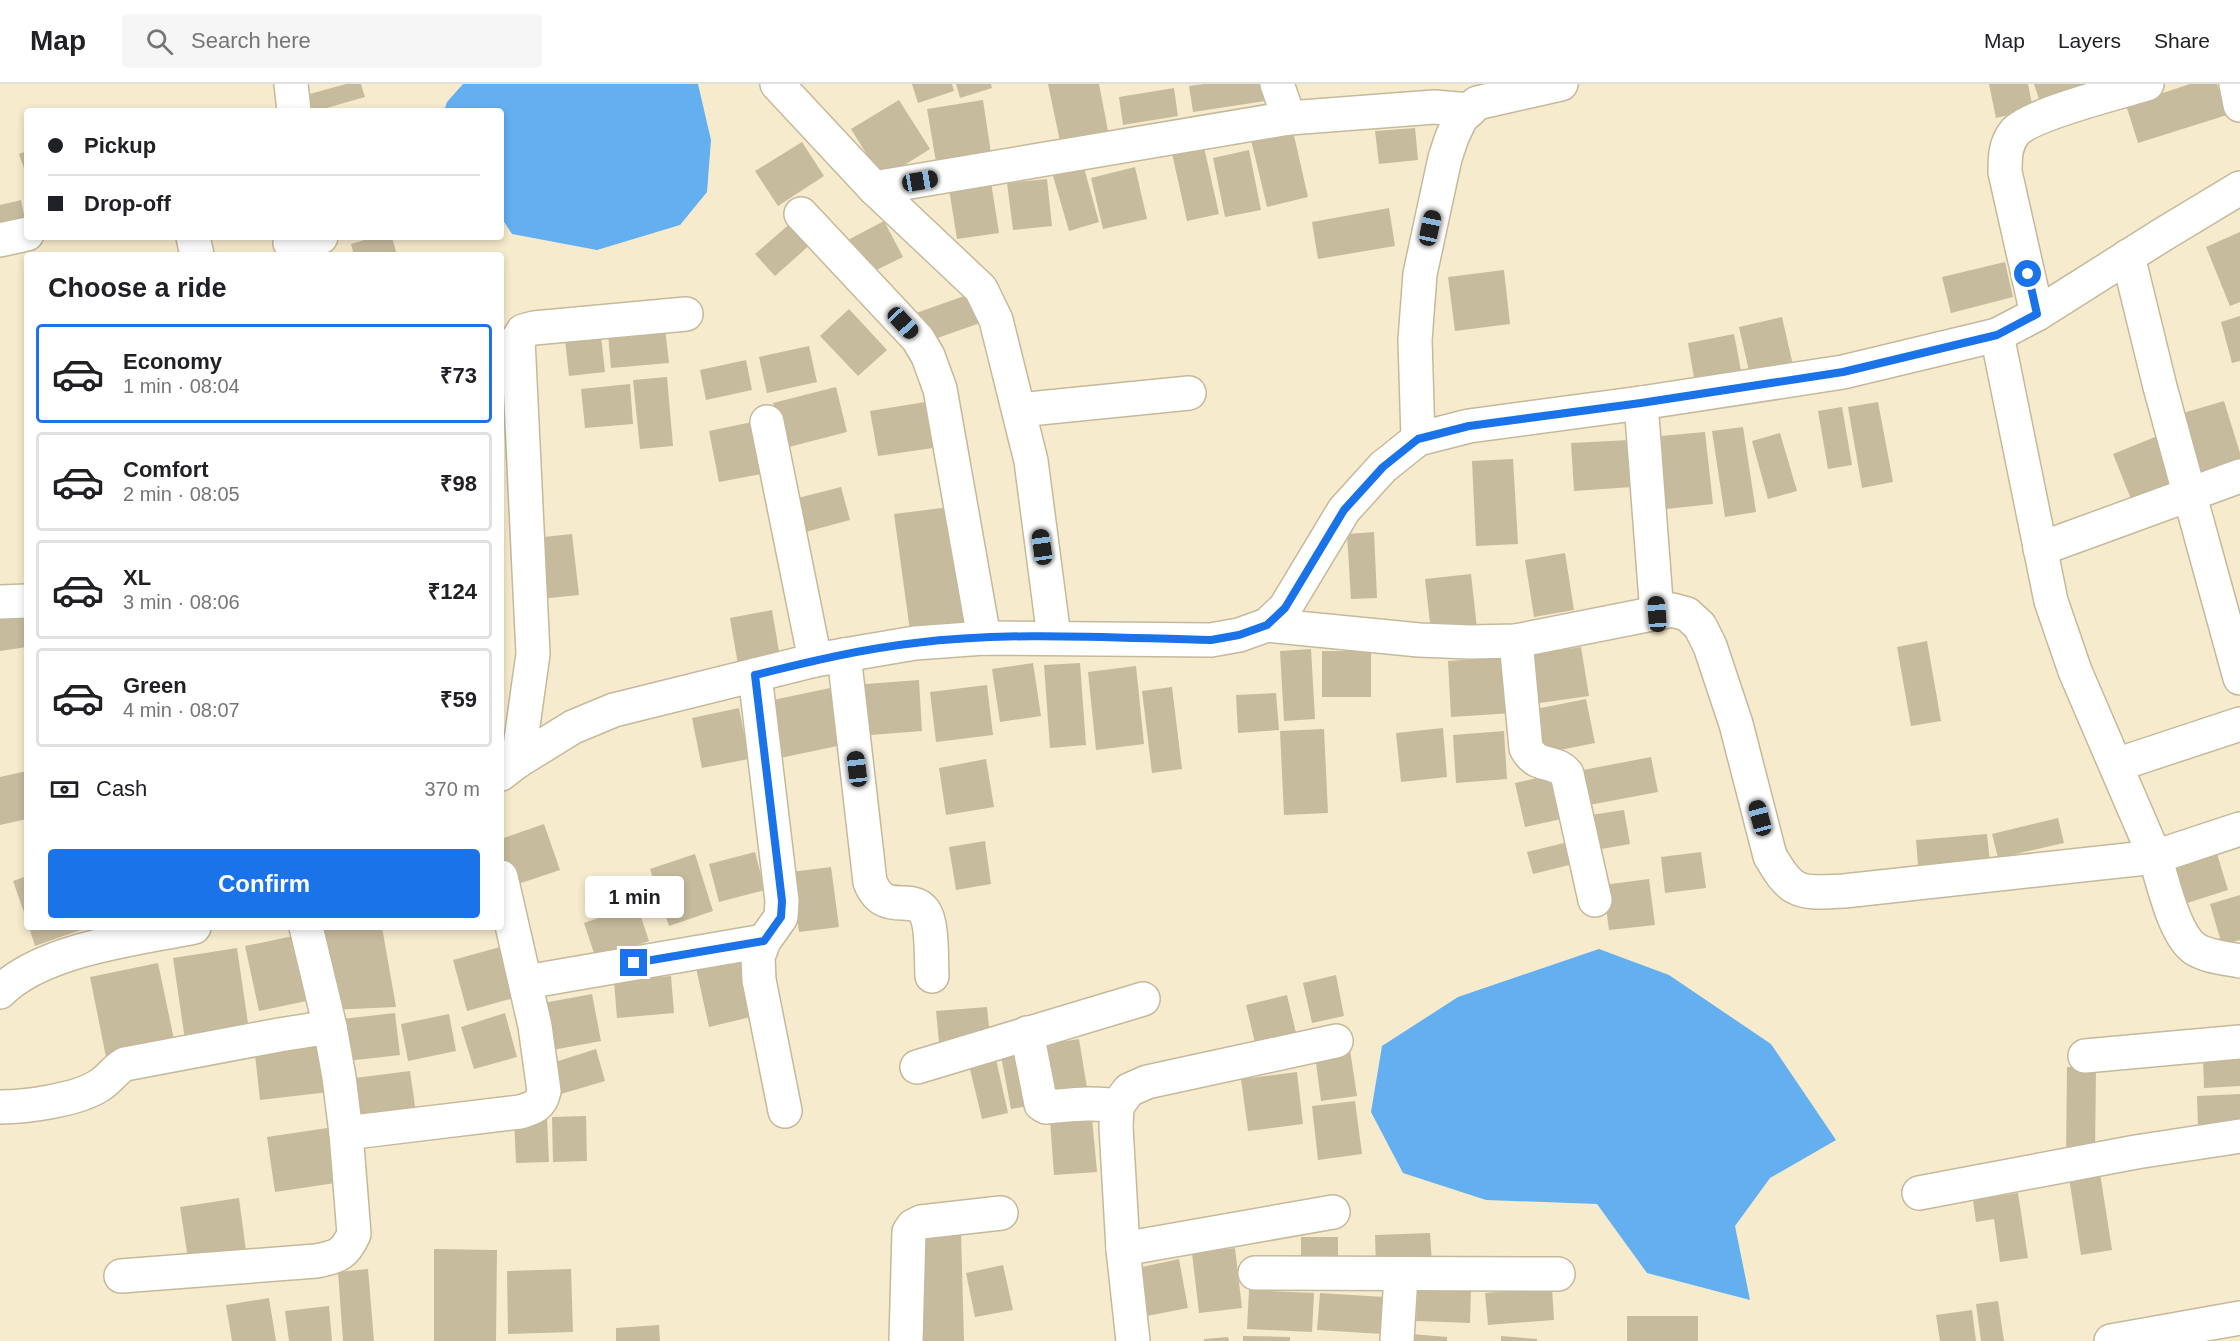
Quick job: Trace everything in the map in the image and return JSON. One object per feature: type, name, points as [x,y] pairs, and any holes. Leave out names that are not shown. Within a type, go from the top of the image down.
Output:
[{"type":"street","points":[[291,84],[294,108]]},
{"type":"street","points":[[777,84],[874,188],[981,289],[996,320],[1031,461],[1054,637]]},
{"type":"street","points":[[1277,84],[1289,118]]},
{"type":"street","points":[[874,188],[1289,118],[1434,107],[1561,84]]},
{"type":"street","points":[[2037,314],[2005,172],[2005,152],[2015,132],[2030,122],[2147,84]]},
{"type":"street","points":[[2236,84],[2240,105]]},
{"type":"street","points":[[1418,439],[1415,340],[1420,274],[1445,158],[1461,118],[1473,99]]},
{"type":"street","points":[[509,767],[573,727],[614,711],[829,658],[915,643],[984,638],[1211,640],[1239,635],[1267,625],[1285,608],[1344,510],[1383,467],[1418,439],[1469,426],[1641,403],[1843,372],[1997,335],[2037,314],[2240,188]]},
{"type":"street","points":[[801,214],[918,339],[928,356],[940,389],[984,638]]},
{"type":"street","points":[[0,240],[24,235]]},
{"type":"street","points":[[2128,256],[2160,387],[2240,678]]},
{"type":"street","points":[[509,767],[532,654],[518,339],[523,331],[534,328],[686,314]]},
{"type":"street","points":[[1997,335],[2051,601],[2075,671],[2155,857],[2179,929],[2186,941],[2202,953],[2240,961]]},
{"type":"street","points":[[1019,410],[1189,393]]},
{"type":"street","points":[[1641,403],[1657,614]]},
{"type":"street","points":[[767,422],[829,658],[870,882],[880,898],[891,902],[917,905],[925,911],[930,935],[932,976]]},
{"type":"street","points":[[2040,549],[2240,476]]},
{"type":"street","points":[[0,602],[24,601]]},
{"type":"street","points":[[1267,625],[1419,640],[1516,641],[1672,610],[1687,614],[1700,626],[1710,646],[1736,724],[1770,856],[1781,873],[1795,887],[1814,891],[1844,891],[2155,857],[2240,829]]},
{"type":"street","points":[[1516,641],[1526,748],[1536,761],[1562,768],[1567,774],[1595,900]]},
{"type":"street","points":[[755,675],[782,901],[781,917],[764,941],[758,957],[759,980],[785,1111]]},
{"type":"street","points":[[2116,765],[2240,724]]},
{"type":"street","points":[[346,1133],[520,1112],[534,1108],[542,1101],[544,1091],[535,1026],[504,890]]},
{"type":"street","points":[[0,992],[10,982],[69,954],[180,930]]},
{"type":"street","points":[[121,1276],[316,1261],[334,1257],[347,1249],[354,1234],[346,1133],[330,1027],[307,930]]},
{"type":"street","points":[[526,982],[764,941]]},
{"type":"street","points":[[917,1067],[1143,999]]},
{"type":"street","points":[[0,1107],[20,1107],[86,1092],[100,1085],[115,1069],[125,1064],[330,1027]]},
{"type":"street","points":[[1027,1033],[1041,1104],[1046,1107],[1080,1102],[1117,1106]]},
{"type":"street","points":[[1133,1341],[1123,1249],[1116,1127],[1117,1106],[1129,1090],[1147,1082],[1336,1041]]},
{"type":"street","points":[[2085,1056],[2240,1042]]},
{"type":"street","points":[[1919,1193],[2136,1152],[2240,1136]]},
{"type":"street","points":[[1123,1249],[1333,1212]]},
{"type":"street","points":[[906,1341],[909,1232],[921,1222],[1001,1214]]},
{"type":"street","points":[[1255,1273],[1558,1274]]},
{"type":"street","points":[[1396,1341],[1401,1275]]},
{"type":"street","points":[[2111,1341],[2240,1318]]},
{"type":"water","points":[[463,84],[698,84],[711,140],[707,192],[680,225],[597,250],[512,234],[504,222],[504,108],[445,108],[447,102]]},
{"type":"water","points":[[1599,949],[1669,975],[1771,1044],[1836,1140],[1770,1178],[1735,1226],[1750,1300],[1647,1273],[1597,1204],[1486,1200],[1403,1173],[1371,1112],[1382,1046],[1458,997]]},
{"type":"building","points":[[346,84],[361,84],[365,97],[326,108],[309,108],[306,95]]},
{"type":"building","points":[[912,84],[952,84],[954,91],[918,103]]},
{"type":"building","points":[[956,84],[991,84],[992,88],[960,98]]},
{"type":"building","points":[[1048,84],[1099,84],[1110,141],[1062,151]]},
{"type":"building","points":[[1269,84],[1272,100],[1193,112],[1189,86]]},
{"type":"building","points":[[1989,84],[2028,84],[2033,109],[1996,118]]},
{"type":"building","points":[[2034,84],[2100,84],[2040,102]]},
{"type":"building","points":[[2190,84],[2217,84],[2227,115],[2138,143],[2126,105]]},
{"type":"building","points":[[1174,88],[1178,116],[1123,125],[1119,97]]},
{"type":"building","points":[[899,100],[930,149],[882,179],[851,129]]},
{"type":"building","points":[[983,100],[991,153],[936,162],[927,109]]},
{"type":"building","points":[[1415,128],[1418,160],[1379,164],[1375,131]]},
{"type":"building","points":[[1293,131],[1308,197],[1267,207],[1251,140]]},
{"type":"building","points":[[802,142],[824,176],[778,206],[755,171]]},
{"type":"building","points":[[1203,143],[1219,214],[1187,221],[1171,149]]},
{"type":"building","points":[[1249,150],[1261,210],[1225,217],[1213,158]]},
{"type":"building","points":[[24,152],[24,168],[19,154]]},
{"type":"building","points":[[1135,167],[1147,219],[1103,229],[1091,178]]},
{"type":"building","points":[[1084,168],[1099,222],[1069,231],[1053,176]]},
{"type":"building","points":[[1047,179],[1052,226],[1013,230],[1007,183]]},
{"type":"building","points":[[991,182],[999,233],[957,239],[949,189]]},
{"type":"building","points":[[21,200],[24,224],[0,229],[0,205]]},
{"type":"building","points":[[1389,208],[1395,246],[1318,259],[1312,222]]},
{"type":"building","points":[[793,221],[812,243],[775,276],[755,254]]},
{"type":"building","points":[[884,221],[903,257],[864,276],[846,241]]},
{"type":"building","points":[[2240,232],[2240,302],[2230,306],[2206,247]]},
{"type":"building","points":[[364,240],[393,240],[396,252],[353,252],[351,244]]},
{"type":"building","points":[[2005,262],[2013,297],[1951,313],[1942,277]]},
{"type":"building","points":[[1504,270],[1510,324],[1455,331],[1448,277]]},
{"type":"building","points":[[973,293],[983,322],[926,342],[916,313]]},
{"type":"building","points":[[849,309],[887,350],[858,376],[820,336]]},
{"type":"building","points":[[2240,316],[2240,361],[2232,363],[2221,322]]},
{"type":"building","points":[[1782,317],[1794,370],[1751,380],[1739,327]]},
{"type":"building","points":[[665,328],[669,363],[611,368],[608,334]]},
{"type":"building","points":[[1734,334],[1743,381],[1696,389],[1688,343]]},
{"type":"building","points":[[601,336],[605,372],[569,376],[565,340]]},
{"type":"building","points":[[809,346],[817,382],[767,393],[759,357]]},
{"type":"building","points":[[746,360],[752,390],[706,400],[700,370]]},
{"type":"building","points":[[667,377],[673,446],[640,449],[633,380]]},
{"type":"building","points":[[630,384],[633,424],[585,428],[581,389]]},
{"type":"building","points":[[836,387],[847,432],[785,448],[773,403]]},
{"type":"building","points":[[2224,401],[2240,453],[2240,462],[2191,477],[2173,416]]},
{"type":"building","points":[[925,402],[933,448],[878,456],[870,411]]},
{"type":"building","points":[[1878,402],[1893,482],[1862,488],[1848,407]]},
{"type":"building","points":[[1842,407],[1852,465],[1828,469],[1818,411]]},
{"type":"building","points":[[766,419],[777,471],[719,482],[709,431]]},
{"type":"building","points":[[1743,427],[1756,512],[1725,517],[1712,431]]},
{"type":"building","points":[[1705,432],[1713,504],[1656,510],[1649,437]]},
{"type":"building","points":[[1780,433],[1797,491],[1768,499],[1752,441]]},
{"type":"building","points":[[2165,433],[2186,488],[2135,509],[2113,454]]},
{"type":"building","points":[[1630,440],[1632,487],[1574,491],[1571,443]]},
{"type":"building","points":[[1513,459],[1518,544],[1476,546],[1472,461]]},
{"type":"building","points":[[841,487],[850,520],[798,534],[790,500]]},
{"type":"building","points":[[950,507],[966,624],[910,631],[894,514]]},
{"type":"building","points":[[1374,532],[1377,598],[1351,599],[1347,534]]},
{"type":"building","points":[[572,534],[579,595],[540,599],[534,538]]},
{"type":"building","points":[[1565,553],[1574,610],[1534,617],[1525,560]]},
{"type":"building","points":[[1471,574],[1477,628],[1431,632],[1425,579]]},
{"type":"building","points":[[24,608],[24,647],[0,651],[0,612]]},
{"type":"building","points":[[772,610],[780,657],[738,665],[730,618]]},
{"type":"building","points":[[1927,641],[1941,721],[1911,726],[1897,647]]},
{"type":"building","points":[[1581,647],[1589,696],[1533,704],[1526,655]]},
{"type":"building","points":[[1311,649],[1315,719],[1284,721],[1280,651]]},
{"type":"building","points":[[1322,651],[1371,651],[1371,697],[1322,697]]},
{"type":"building","points":[[1509,657],[1513,713],[1451,717],[1448,661]]},
{"type":"building","points":[[1033,663],[1041,716],[1000,722],[992,669]]},
{"type":"building","points":[[1080,663],[1086,745],[1050,748],[1044,665]]},
{"type":"building","points":[[1136,666],[1144,744],[1096,750],[1088,672]]},
{"type":"building","points":[[919,680],[922,731],[857,736],[853,685]]},
{"type":"building","points":[[987,685],[993,735],[936,742],[930,692]]},
{"type":"building","points":[[835,687],[847,744],[780,758],[768,701]]},
{"type":"building","points":[[1172,687],[1182,769],[1152,773],[1142,691]]},
{"type":"building","points":[[1276,693],[1279,730],[1238,733],[1236,695]]},
{"type":"building","points":[[1586,699],[1595,743],[1535,755],[1526,711]]},
{"type":"building","points":[[739,708],[749,759],[702,768],[692,718]]},
{"type":"building","points":[[1443,728],[1447,777],[1401,782],[1396,733]]},
{"type":"building","points":[[1324,729],[1328,813],[1284,815],[1280,731]]},
{"type":"building","points":[[1504,731],[1507,779],[1456,783],[1453,735]]},
{"type":"building","points":[[1651,757],[1658,792],[1584,806],[1578,771]]},
{"type":"building","points":[[986,759],[994,807],[946,815],[939,768]]},
{"type":"building","points":[[24,772],[24,820],[0,825],[0,777]]},
{"type":"building","points":[[1555,774],[1566,818],[1525,827],[1515,783]]},
{"type":"building","points":[[1624,810],[1630,844],[1590,851],[1584,816]]},
{"type":"building","points":[[2058,818],[2064,843],[1998,858],[1992,834]]},
{"type":"building","points":[[544,824],[560,870],[512,886],[504,863],[504,838]]},
{"type":"building","points":[[1987,834],[1991,871],[1919,877],[1916,840]]},
{"type":"building","points":[[985,841],[991,884],[956,890],[949,847]]},
{"type":"building","points":[[1568,842],[1573,864],[1533,874],[1527,852]]},
{"type":"building","points":[[2215,847],[2228,890],[2184,904],[2171,861]]},
{"type":"building","points":[[755,852],[765,890],[719,902],[709,864]]},
{"type":"building","points":[[1701,852],[1706,888],[1665,893],[1661,857]]},
{"type":"building","points":[[695,854],[713,911],[669,926],[650,869]]},
{"type":"building","points":[[831,867],[839,927],[799,932],[791,872]]},
{"type":"building","points":[[24,877],[24,912],[13,881]]},
{"type":"building","points":[[1649,879],[1655,925],[1609,930],[1603,885]]},
{"type":"building","points":[[2240,895],[2240,940],[2222,945],[2210,904]]},
{"type":"building","points":[[637,905],[649,941],[596,959],[584,923]]},
{"type":"building","points":[[30,930],[80,930],[35,946]]},
{"type":"building","points":[[316,930],[383,930],[396,1007],[330,1010]]},
{"type":"building","points":[[303,934],[316,999],[259,1011],[245,946]]},
{"type":"building","points":[[500,947],[514,998],[467,1011],[453,960]]},
{"type":"building","points":[[237,948],[250,1037],[186,1047],[173,958]]},
{"type":"building","points":[[746,957],[759,1015],[709,1027],[696,968]]},
{"type":"building","points":[[158,963],[176,1049],[107,1062],[90,977]]},
{"type":"building","points":[[1336,975],[1344,1016],[1312,1023],[1303,983]]},
{"type":"building","points":[[671,976],[674,1013],[617,1018],[614,981]]},
{"type":"building","points":[[592,994],[601,1041],[547,1051],[538,1004]]},
{"type":"building","points":[[1287,995],[1296,1033],[1255,1043],[1246,1005]]},
{"type":"building","points":[[987,1007],[990,1037],[939,1042],[936,1011]]},
{"type":"building","points":[[395,1013],[400,1055],[347,1061],[342,1019]]},
{"type":"building","points":[[505,1013],[517,1057],[474,1069],[461,1027]]},
{"type":"building","points":[[449,1014],[456,1051],[408,1061],[401,1024]]},
{"type":"building","points":[[324,1037],[329,1092],[260,1100],[254,1045]]},
{"type":"building","points":[[1079,1039],[1088,1094],[1042,1101],[1033,1046]]},
{"type":"building","points":[[596,1049],[605,1081],[561,1094],[552,1063]]},
{"type":"building","points":[[1350,1050],[1357,1096],[1321,1101],[1315,1055]]},
{"type":"building","points":[[1024,1051],[1034,1105],[1011,1109],[1001,1056]]},
{"type":"building","points":[[2240,1056],[2240,1086],[2204,1088],[2203,1057]]},
{"type":"building","points":[[996,1059],[1008,1113],[982,1119],[969,1065]]},
{"type":"building","points":[[2067,1067],[2096,1067],[2095,1156],[2066,1156]]},
{"type":"building","points":[[410,1071],[417,1120],[353,1128],[347,1079]]},
{"type":"building","points":[[1297,1072],[1303,1124],[1248,1131],[1241,1079]]},
{"type":"building","points":[[2240,1094],[2240,1124],[2198,1126],[2197,1096]]},
{"type":"building","points":[[1355,1101],[1362,1154],[1318,1160],[1312,1106]]},
{"type":"building","points":[[586,1116],[587,1161],[553,1162],[552,1117]]},
{"type":"building","points":[[547,1117],[549,1162],[516,1163],[514,1118]]},
{"type":"building","points":[[1092,1118],[1097,1172],[1054,1175],[1050,1121]]},
{"type":"building","points":[[334,1127],[342,1182],[275,1192],[267,1137]]},
{"type":"building","points":[[2100,1173],[2112,1250],[2081,1255],[2069,1178]]},
{"type":"building","points":[[2018,1193],[2028,1258],[2000,1262],[1994,1219],[1976,1222],[1973,1200]]},
{"type":"building","points":[[239,1198],[246,1251],[188,1259],[180,1207]]},
{"type":"building","points":[[961,1231],[964,1341],[918,1341],[916,1232]]},
{"type":"building","points":[[1430,1233],[1432,1264],[1376,1267],[1375,1235]]},
{"type":"building","points":[[1301,1237],[1338,1237],[1338,1259],[1301,1259]]},
{"type":"building","points":[[1235,1248],[1242,1308],[1199,1313],[1192,1253]]},
{"type":"building","points":[[434,1249],[497,1250],[496,1341],[434,1341]]},
{"type":"building","points":[[1179,1259],[1188,1308],[1147,1316],[1137,1268]]},
{"type":"building","points":[[1003,1265],[1013,1310],[975,1317],[966,1273]]},
{"type":"building","points":[[368,1269],[374,1341],[343,1341],[338,1272]]},
{"type":"building","points":[[571,1269],[573,1332],[508,1334],[507,1271]]},
{"type":"building","points":[[1418,1287],[1471,1289],[1470,1323],[1416,1321]]},
{"type":"building","points":[[1552,1288],[1554,1320],[1488,1325],[1485,1293]]},
{"type":"building","points":[[1249,1290],[1314,1293],[1312,1332],[1247,1329]]},
{"type":"building","points":[[1320,1293],[1385,1297],[1383,1334],[1317,1330]]},
{"type":"building","points":[[269,1298],[276,1341],[232,1341],[226,1305]]},
{"type":"building","points":[[1998,1301],[2004,1341],[1981,1341],[1976,1304]]},
{"type":"building","points":[[329,1306],[332,1341],[289,1341],[285,1311]]},
{"type":"building","points":[[1972,1310],[1976,1341],[1940,1341],[1936,1315]]},
{"type":"building","points":[[1627,1316],[1698,1316],[1698,1341],[1627,1341]]},
{"type":"building","points":[[659,1325],[660,1341],[616,1341],[616,1328]]},
{"type":"building","points":[[1411,1334],[1447,1337],[1447,1341],[1410,1341]]},
{"type":"building","points":[[1243,1336],[1290,1337],[1290,1341],[1243,1341]]},
{"type":"building","points":[[1501,1336],[1537,1339],[1537,1341],[1501,1341]]},
{"type":"building","points":[[1228,1337],[1229,1341],[1204,1341],[1204,1339]]},
{"type":"route","points":[[634,963],[764,941],[781,917],[782,901],[755,675],[814,660],[915,643],[984,638],[1054,637],[1211,640],[1239,635],[1267,625],[1285,608],[1344,510],[1383,467],[1418,439],[1469,426],[1641,403],[1843,372],[1997,335],[2037,314],[2028,274]]}]
